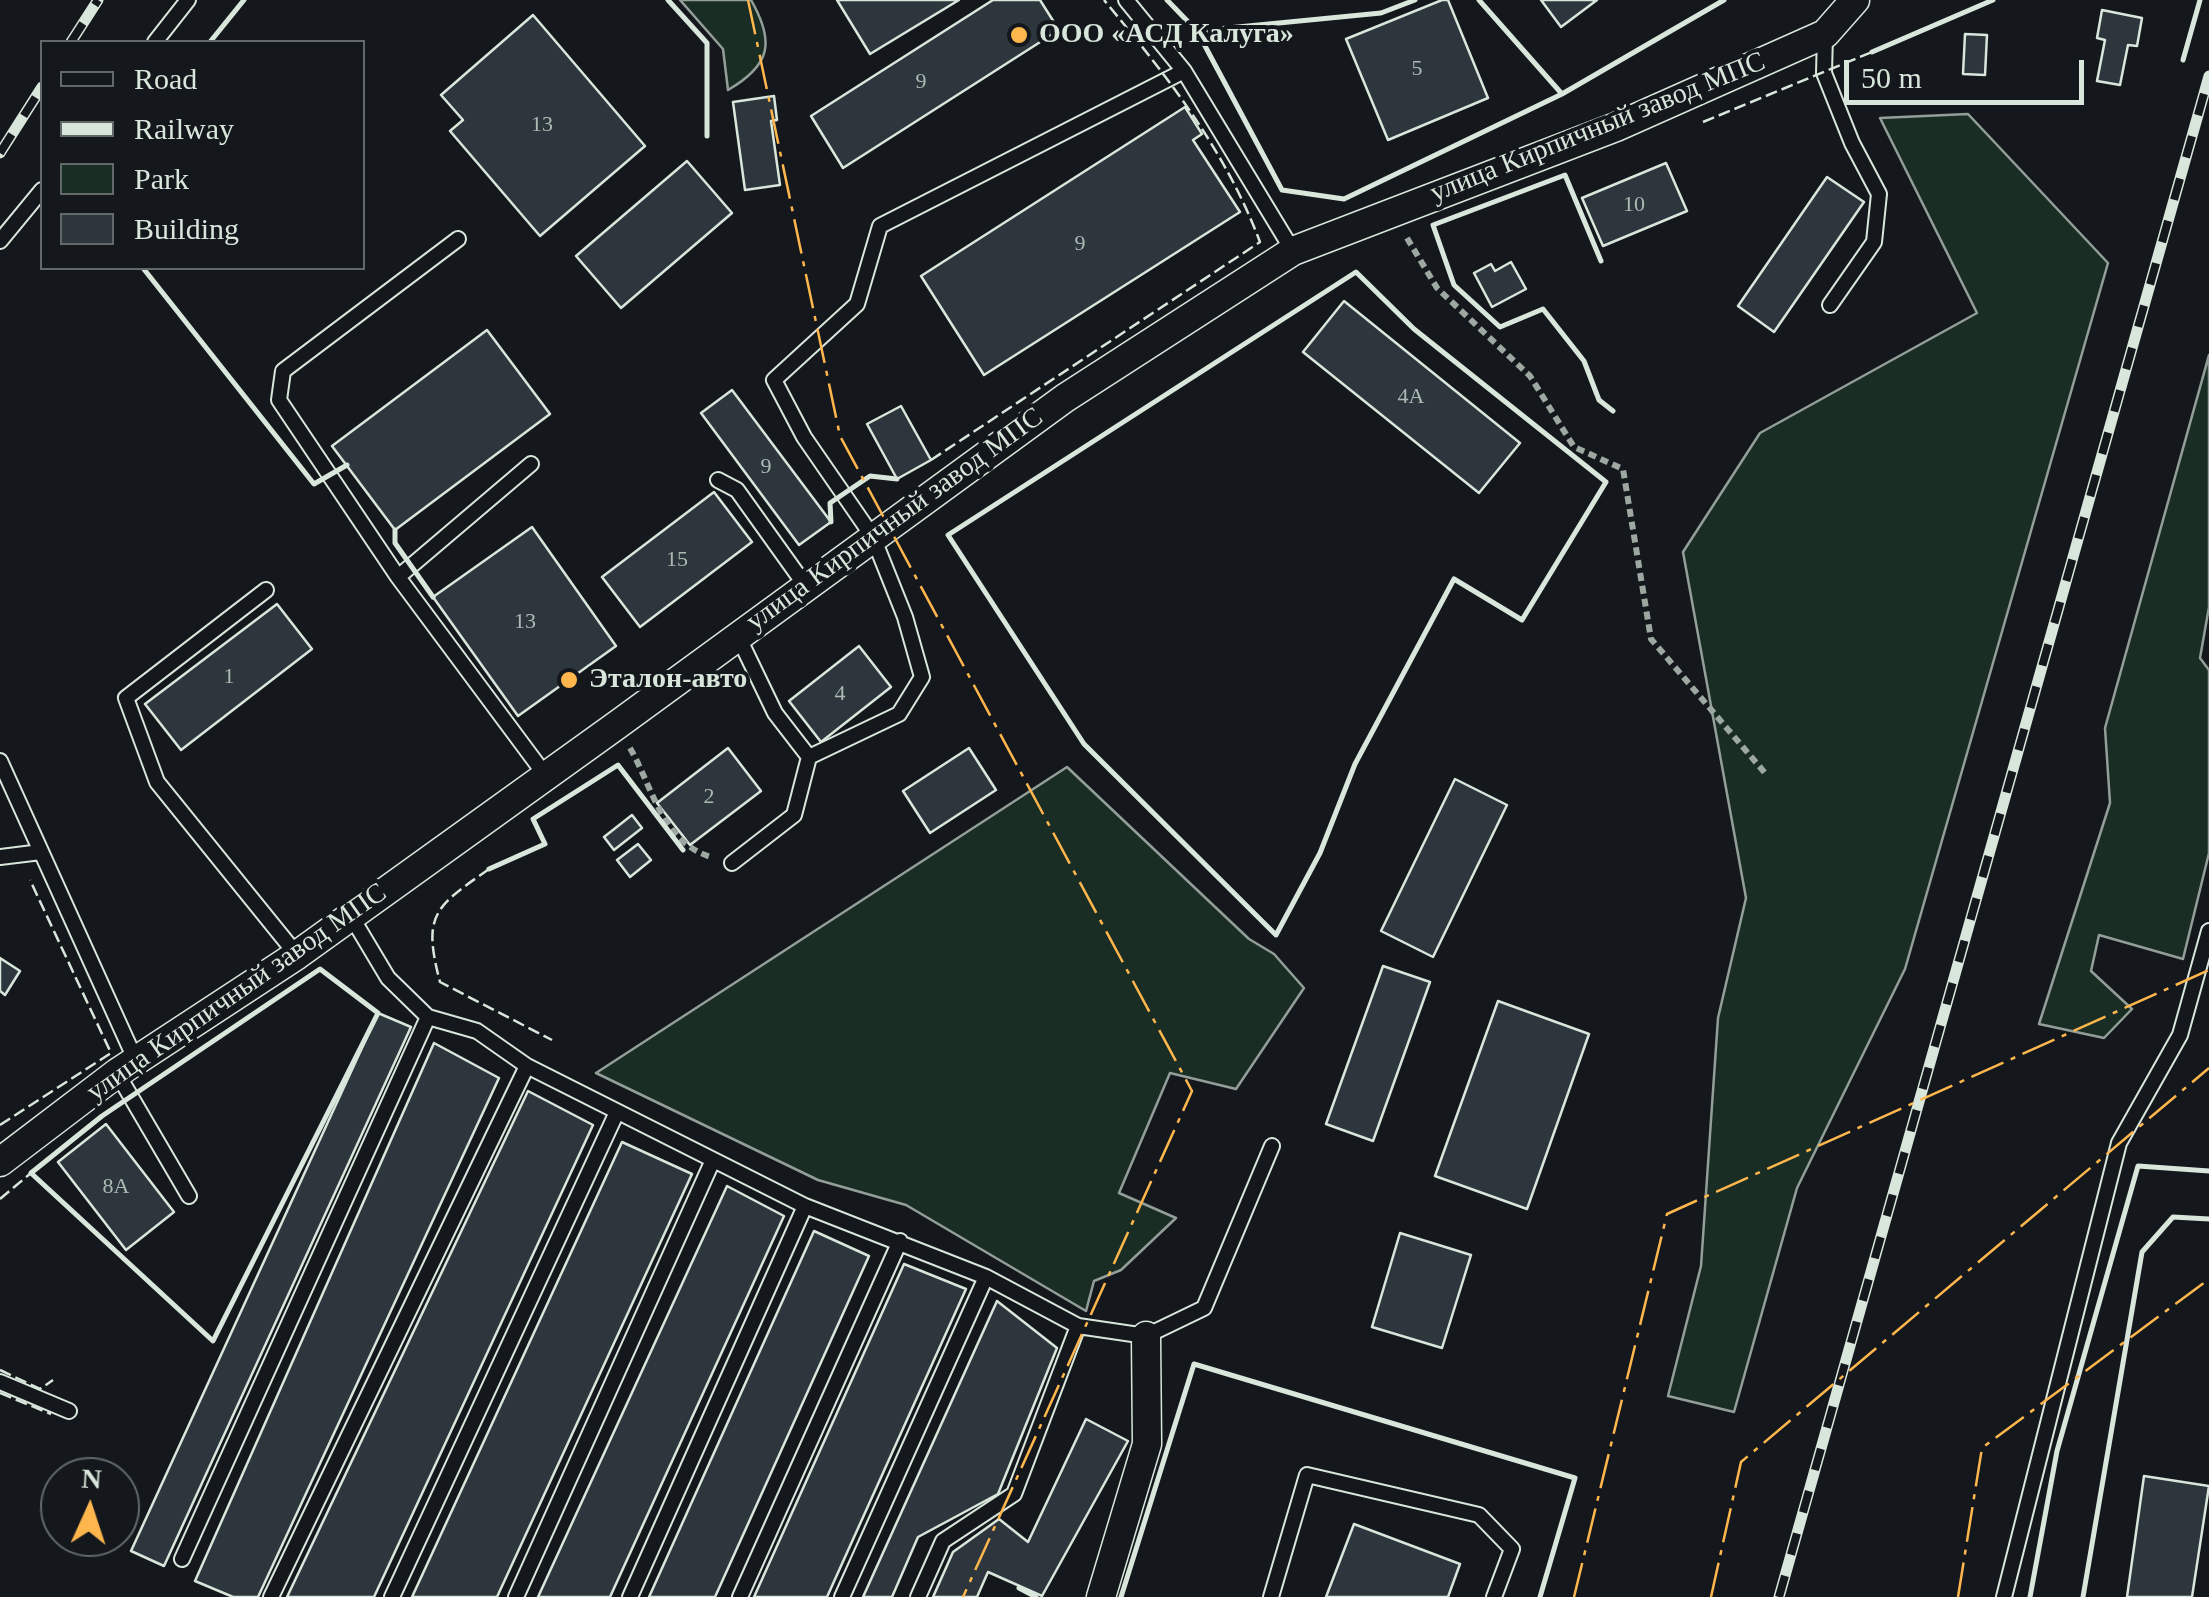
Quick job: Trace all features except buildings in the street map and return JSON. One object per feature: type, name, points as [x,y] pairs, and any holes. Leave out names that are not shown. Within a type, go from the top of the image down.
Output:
[{"type":"street","name":"улица Кирпичный завод МПС","points":[[0,1162],[126,1067],[297,954],[617,726],[737,634],[1064,398],[1294,251],[1616,127],[1824,34],[1855,0]]},
{"type":"street","points":[[1101,1597],[1147,1444],[1146,1336]]},
{"type":"lane","points":[[157,40],[188,0]]},
{"type":"lane","points":[[1126,0],[1184,71],[1294,251]]},
{"type":"lane","points":[[1824,34],[1824,73],[1852,142],[1879,194],[1874,242],[1830,305]]},
{"type":"lane","points":[[732,863],[794,815],[810,758],[899,714],[922,677],[906,617],[874,537],[804,436],[774,380],[858,304],[880,226],[1184,71]]},
{"type":"lane","points":[[0,241],[40,192]]},
{"type":"lane","points":[[458,239],[282,371],[279,400],[398,578],[546,776]]},
{"type":"lane","points":[[398,578],[531,464]]},
{"type":"lane","points":[[718,480],[737,490],[806,586]]},
{"type":"lane","points":[[266,590],[126,698],[158,782],[297,954]]},
{"type":"lane","points":[[737,634],[775,714],[810,758]]},
{"type":"lane","points":[[0,761],[41,852],[126,1067],[189,1196]]},
{"type":"lane","points":[[0,857],[41,852]]},
{"type":"lane","points":[[351,916],[388,978],[428,1017],[476,1031],[527,1066],[806,1206],[986,1277],[1078,1326],[1146,1336],[1204,1308],[1272,1146]]},
{"type":"lane","points":[[2004,1597],[2119,1143],[2180,1035],[2209,932]]},
{"type":"lane","points":[[182,1559],[428,1017]]},
{"type":"lane","points":[[271,1597],[527,1066]]},
{"type":"lane","points":[[392,1597],[617,1112]]},
{"type":"lane","points":[[516,1597],[713,1160]]},
{"type":"lane","points":[[630,1597],[806,1206]]},
{"type":"lane","points":[[740,1597],[900,1240]]},
{"type":"lane","points":[[842,1597],[986,1277]]},
{"type":"lane","points":[[918,1597],[943,1541],[1014,1494],[1078,1326]]},
{"type":"lane","points":[[0,1382],[69,1411]]},
{"type":"lane","points":[[1271,1597],[1307,1475],[1479,1515],[1512,1549],[1494,1597]]},
{"type":"path","points":[[1390,212],[1437,288],[1530,376],[1574,447],[1623,469],[1652,639],[1765,773]]},
{"type":"path","points":[[617,726],[640,767],[652,800],[690,851],[732,863]]},
{"type":"green space","points":[[680,0],[751,0],[764,28],[765,51],[761,62],[742,81],[728,90],[723,49]]},
{"type":"green space","points":[[1968,114],[2108,263],[1905,969],[1797,1188],[1734,1412],[1668,1396],[1701,1266],[1718,1018],[1746,898],[1683,552],[1760,433],[1977,313],[1880,118]]},
{"type":"green space","points":[[2209,355],[2209,607],[2200,658],[2209,670],[2209,853],[2183,959],[2099,935],[2091,971],[2132,1009],[2104,1038],[2039,1024],[2110,803],[2105,728]]},
{"type":"green space","points":[[1067,767],[1249,939],[1274,954],[1304,988],[1236,1089],[1170,1073],[1119,1193],[1176,1218],[1121,1270],[1094,1281],[1086,1311],[906,1205],[818,1180],[596,1073]]},
{"type":"railway","points":[[72,40],[98,0]]},
{"type":"railway","points":[[1779,1597],[2209,76]]},
{"type":"railway","points":[[0,153],[40,90]]},
{"type":"fence","points":[[931,460],[1260,242],[1212,145],[1172,85],[1104,0]]},
{"type":"fence","points":[[1703,122],[1872,52]]},
{"type":"fence","points":[[489,869],[456,893],[438,914],[432,941],[440,982],[552,1040]]},
{"type":"fence","points":[[0,1125],[111,1053],[30,880]]},
{"type":"fence","points":[[0,1199],[31,1173]]},
{"type":"fence","points":[[0,1370],[40,1389],[53,1380]]},
{"type":"fence","points":[[0,1393],[51,1414]]},
{"type":"wall","points":[[212,40],[244,0]]},
{"type":"wall","points":[[668,0],[707,43],[707,136]]},
{"type":"wall","points":[[1167,0],[1197,31],[1282,190],[1344,199],[1562,94],[1724,0]]},
{"type":"wall","points":[[1197,31],[1381,13],[1415,0]]},
{"type":"wall","points":[[1479,0],[1562,94]]},
{"type":"wall","points":[[1872,52],[1993,0]]},
{"type":"wall","points":[[2183,60],[2200,0]]},
{"type":"wall","points":[[1601,261],[1565,175],[1433,225],[1454,285],[1500,327],[1543,309],[1584,361],[1599,400],[1613,411]]},
{"type":"wall","points":[[145,270],[314,484],[347,465]]},
{"type":"wall","points":[[1356,272],[1414,329],[1606,482],[1522,620],[1454,579],[1355,764],[1320,853],[1276,935],[1084,744],[948,535],[1356,272]]},
{"type":"wall","points":[[831,522],[830,503],[870,476],[897,479]]},
{"type":"wall","points":[[395,530],[395,543],[433,597]]},
{"type":"wall","points":[[489,869],[545,844],[533,819],[618,765],[683,850]]},
{"type":"wall","points":[[320,969],[378,1013],[213,1341],[31,1173],[102,1116],[320,969]]},
{"type":"wall","points":[[2030,1597],[2057,1451],[2138,1166],[2209,1171]]},
{"type":"wall","points":[[2083,1597],[2142,1252],[2173,1217],[2209,1219]]},
{"type":"wall","points":[[1121,1597],[1194,1364],[1575,1478],[1540,1597]]},
{"type":"wall","points":[[1019,1588],[1036,1597]]},
{"type":"power","points":[[748,0],[840,436],[1192,1091],[963,1597]]},
{"type":"power","points":[[1574,1597],[1667,1214],[2209,970]]},
{"type":"power","points":[[1711,1597],[1741,1462],[2209,1068]]},
{"type":"power","points":[[1958,1597],[1982,1448],[2209,1279]]},
{"type":"place","name":"ООО «АСД Калуга»","points":[[1019,35]]},
{"type":"place","name":"Эталон-авто","points":[[569,680]]}]
